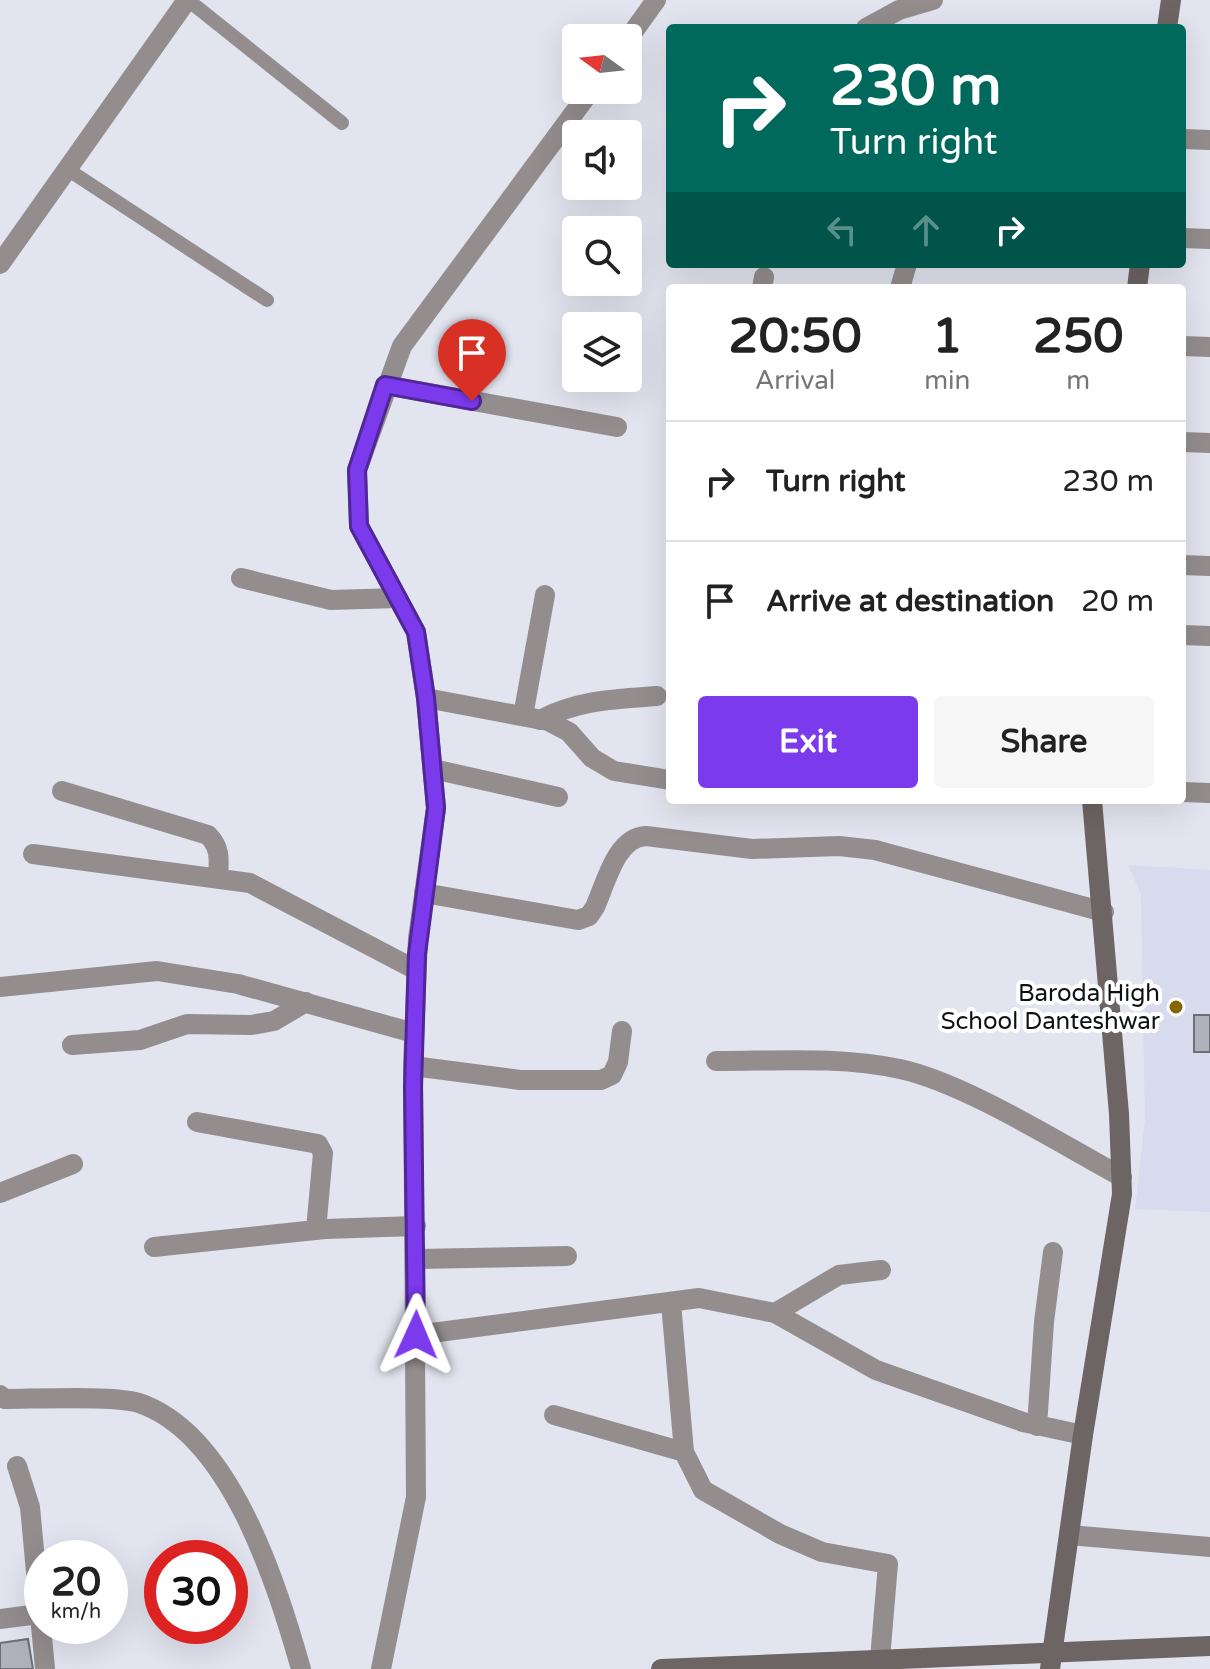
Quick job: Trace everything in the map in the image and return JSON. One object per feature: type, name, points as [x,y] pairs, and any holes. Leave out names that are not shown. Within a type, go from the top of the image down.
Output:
[{"type":"street","points":[[0,264],[188,0]]},
{"type":"street","points":[[639,24],[656,0]]},
{"type":"street","points":[[885,23],[933,0]]},
{"type":"street","points":[[1168,24],[1171,0]]},
{"type":"street","points":[[381,1669],[416,1497],[417,1259],[413,1066],[416,970],[436,808],[426,698],[416,632],[359,526],[357,470],[385,385],[402,346],[581,104]]},
{"type":"street","points":[[1186,139],[1210,140]]},
{"type":"street","points":[[1186,238],[1210,239]]},
{"type":"street","points":[[1186,346],[1210,347]]},
{"type":"street","points":[[385,385],[617,427]]},
{"type":"street","points":[[1186,442],[1210,443]]},
{"type":"street","points":[[1186,565],[1210,566]]},
{"type":"street","points":[[241,578],[331,600],[398,598]]},
{"type":"street","points":[[531,718],[545,595]]},
{"type":"street","points":[[1186,635],[1210,636]]},
{"type":"street","points":[[531,718],[588,701],[657,696]]},
{"type":"street","points":[[426,698],[531,718],[569,732],[592,758],[614,771],[666,779]]},
{"type":"street","points":[[433,769],[558,797]]},
{"type":"street","points":[[62,791],[208,835],[217,844],[220,854],[218,877]]},
{"type":"street","points":[[1186,792],[1210,793]]},
{"type":"street","points":[[1051,1660],[1122,1194],[1104,912],[1092,804]]},
{"type":"street","points":[[424,893],[578,920],[589,916],[595,907],[625,843],[635,837],[646,836],[752,849],[839,846],[875,850],[1104,912]]},
{"type":"street","points":[[33,854],[250,883],[416,970]]},
{"type":"street","points":[[0,987],[157,971],[238,984],[414,1033]]},
{"type":"street","points":[[72,1045],[140,1040],[187,1024],[251,1025],[274,1021],[306,1002]]},
{"type":"street","points":[[413,1066],[520,1080],[601,1080],[612,1075],[618,1062],[622,1031]]},
{"type":"street","points":[[716,1061],[853,1061],[904,1070],[968,1095],[1122,1177]]},
{"type":"street","points":[[197,1122],[318,1144],[323,1153],[316,1230]]},
{"type":"street","points":[[0,1193],[73,1164]]},
{"type":"street","points":[[154,1247],[316,1230],[416,1226]]},
{"type":"street","points":[[1037,1426],[1044,1322],[1053,1252]]},
{"type":"street","points":[[417,1259],[567,1256]]},
{"type":"street","points":[[775,1313],[839,1275],[881,1270]]},
{"type":"street","points":[[416,1335],[699,1298],[775,1313],[876,1370],[1037,1426],[1083,1435]]},
{"type":"street","points":[[671,1303],[684,1452],[703,1490],[780,1534],[822,1552],[888,1564],[880,1659]]},
{"type":"street","points":[[0,1395],[5,1399],[136,1402],[167,1416],[202,1446],[249,1522],[281,1599],[301,1669]]},
{"type":"street","points":[[554,1415],[684,1452]]},
{"type":"street","points":[[17,1466],[30,1507],[33,1540]]},
{"type":"street","points":[[1069,1535],[1210,1547]]},
{"type":"street","points":[[0,1619],[24,1616]]},
{"type":"street","points":[[42,1644],[45,1669]]},
{"type":"street","points":[[661,1669],[880,1659],[1051,1660],[1210,1646]]},
{"type":"lane","points":[[188,0],[342,123]]},
{"type":"lane","points":[[67,169],[267,300]]},
{"type":"shaded area","name":"Baroda High School Danteshwar","points":[[1128,865],[1210,870],[1210,1212],[1135,1209],[1145,1120],[1141,894]]},
{"type":"building","points":[[1194,1015],[1210,1015],[1210,1052],[1194,1052]]},
{"type":"building","points":[[24,1640],[24,1644],[29,1644],[33,1669],[0,1669],[0,1643]]},
{"type":"place","name":"Baroda High School Danteshwar","points":[[1176,1007]]},
{"type":"route","points":[[416,1335],[413,1087],[417,954],[436,808],[426,698],[416,632],[359,526],[357,470],[385,385],[472,401]]}]
